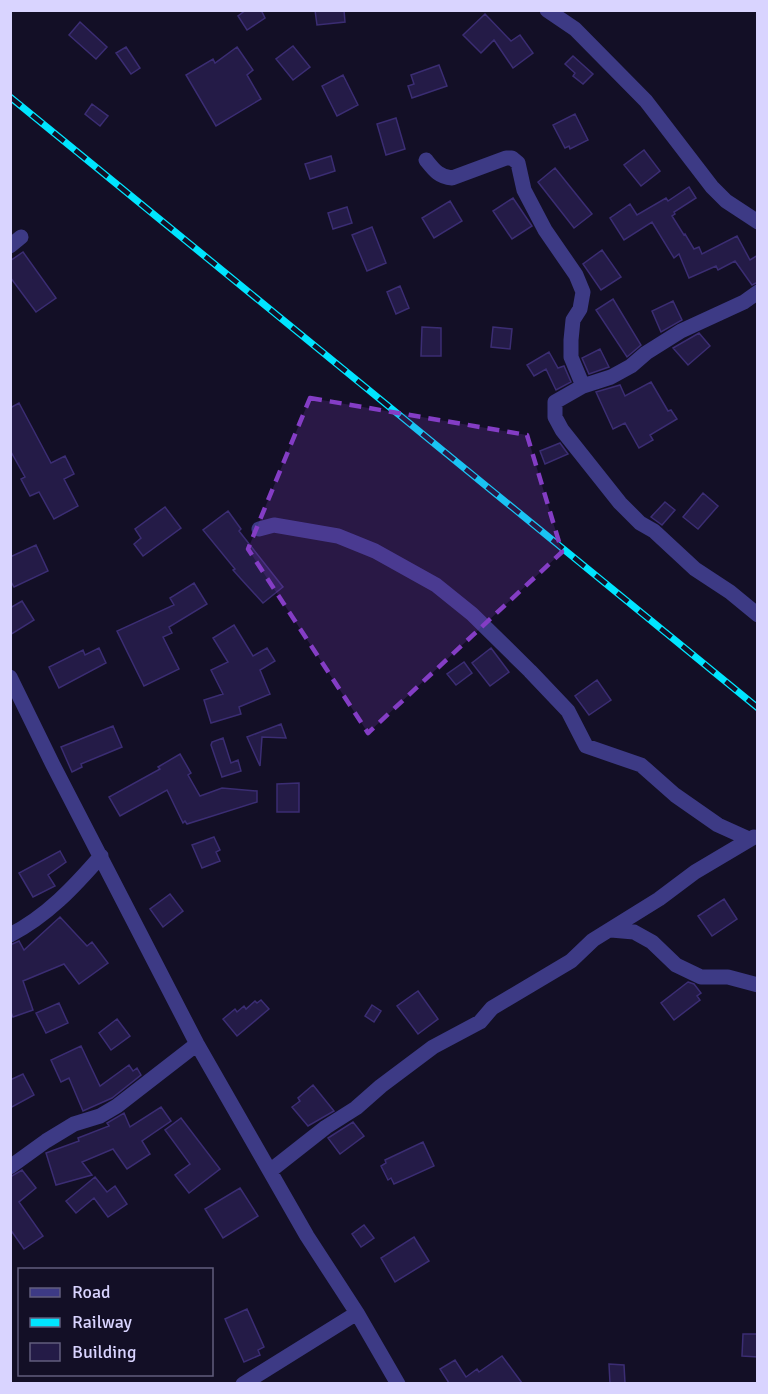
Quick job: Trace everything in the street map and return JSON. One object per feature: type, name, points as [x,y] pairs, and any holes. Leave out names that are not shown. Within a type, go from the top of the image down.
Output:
[{"type":"street","points":[[547,10],[575,29],[646,101],[712,187],[726,201],[758,222]]},
{"type":"street","points":[[426,160],[435,171],[444,177],[452,178],[506,158],[512,158],[518,163],[524,190],[545,230],[576,275],[583,292],[580,309],[573,320],[571,357],[583,386]]},
{"type":"street","points":[[758,292],[744,302],[681,331],[611,377],[583,386],[555,402],[555,417],[562,430],[620,503],[640,523],[654,531],[695,569],[730,592],[758,615]]},
{"type":"street","points":[[260,530],[274,525],[338,536],[375,551],[436,585],[472,614],[568,711],[586,746],[641,765],[675,795],[718,825],[753,837]]},
{"type":"street","points":[[10,677],[197,1044],[307,1236],[357,1313],[398,1383]]},
{"type":"street","points":[[270,1172],[433,1047],[480,1022],[492,1008],[571,961],[593,940],[658,899],[695,872],[753,837]]},
{"type":"street","points":[[10,935],[38,919],[62,898],[101,856]]},
{"type":"street","points":[[610,930],[633,932],[652,942],[676,965],[701,977],[728,977],[758,985]]},
{"type":"street","points":[[10,1167],[74,1124],[100,1116],[117,1106],[197,1044]]},
{"type":"street","points":[[243,1383],[357,1313]]},
{"type":"highlighted area","points":[[310,398],[527,435],[562,552],[368,733],[248,549]]},
{"type":"building","points":[[246,10],[261,10],[265,18],[247,30],[238,16]]},
{"type":"building","points":[[315,10],[344,10],[345,22],[317,25]]},
{"type":"building","points":[[485,14],[511,41],[520,35],[533,53],[513,68],[494,40],[481,53],[463,35]]},
{"type":"building","points":[[80,22],[107,47],[96,59],[69,35]]},
{"type":"building","points":[[293,46],[310,67],[293,80],[276,59]]},
{"type":"building","points":[[126,47],[140,68],[131,74],[116,53]]},
{"type":"building","points":[[237,47],[253,70],[247,75],[261,99],[216,126],[186,75],[213,59],[215,63]]},
{"type":"building","points":[[573,56],[593,74],[583,84],[573,76],[575,73],[565,64]]},
{"type":"building","points":[[439,65],[447,86],[412,98],[408,86],[414,84],[411,75]]},
{"type":"building","points":[[343,75],[358,105],[337,116],[322,86]]},
{"type":"building","points":[[92,104],[108,116],[100,126],[85,114]]},
{"type":"building","points":[[575,114],[588,140],[570,149],[569,146],[565,148],[553,125]]},
{"type":"building","points":[[396,118],[405,149],[386,155],[377,124]]},
{"type":"building","points":[[644,150],[660,171],[641,186],[624,165]]},
{"type":"building","points":[[331,156],[335,171],[310,179],[305,164]]},
{"type":"building","points":[[555,168],[592,214],[574,228],[538,182]]},
{"type":"building","points":[[689,187],[696,198],[674,212],[672,216],[694,249],[699,247],[702,254],[737,236],[750,260],[758,255],[758,282],[752,285],[735,261],[718,270],[716,266],[689,278],[679,254],[674,258],[652,222],[624,240],[610,218],[630,204],[637,215],[666,198],[668,201]]},
{"type":"building","points":[[513,198],[532,226],[512,239],[493,211]]},
{"type":"building","points":[[450,201],[462,221],[434,238],[422,218]]},
{"type":"building","points":[[347,207],[352,223],[333,229],[328,213]]},
{"type":"building","points":[[372,227],[386,263],[367,271],[352,235]]},
{"type":"building","points":[[602,250],[621,277],[601,290],[583,264]]},
{"type":"building","points":[[23,252],[56,298],[36,312],[10,277],[10,261]]},
{"type":"building","points":[[400,286],[409,308],[396,314],[387,292]]},
{"type":"building","points":[[613,299],[641,345],[627,357],[596,310]]},
{"type":"building","points":[[673,301],[682,320],[661,332],[652,311]]},
{"type":"building","points":[[422,327],[441,328],[441,356],[421,356]]},
{"type":"building","points":[[493,327],[512,329],[510,349],[491,347]]},
{"type":"building","points":[[699,333],[710,346],[688,365],[673,348]]},
{"type":"building","points":[[600,349],[609,367],[589,374],[582,358]]},
{"type":"building","points":[[549,352],[558,368],[564,366],[571,382],[556,390],[546,369],[534,376],[527,365]]},
{"type":"building","points":[[651,382],[668,411],[671,410],[677,419],[650,435],[653,440],[639,448],[625,423],[613,429],[596,392],[620,385],[625,396]]},
{"type":"building","points":[[19,403],[51,463],[65,456],[74,474],[64,479],[78,506],[54,519],[39,492],[30,496],[21,479],[25,477],[10,450],[10,408]]},
{"type":"building","points":[[560,443],[568,454],[545,464],[540,451]]},
{"type":"building","points":[[703,493],[718,506],[698,529],[683,517]]},
{"type":"building","points":[[665,502],[675,510],[662,525],[651,517]]},
{"type":"building","points":[[165,507],[181,528],[143,556],[134,544],[141,538],[135,529]]},
{"type":"building","points":[[228,511],[241,529],[239,531],[283,587],[263,603],[233,570],[235,569],[203,530]]},
{"type":"building","points":[[36,545],[48,571],[14,587],[10,580],[10,557]]},
{"type":"building","points":[[194,583],[207,604],[169,627],[172,633],[163,637],[179,669],[144,686],[117,631],[174,605],[170,598]]},
{"type":"building","points":[[22,601],[34,620],[10,635],[10,608]]},
{"type":"building","points":[[234,625],[253,656],[267,648],[275,661],[260,670],[270,694],[239,707],[241,714],[211,723],[204,700],[223,694],[211,670],[228,662],[213,638]]},
{"type":"building","points":[[99,648],[106,663],[59,688],[49,667],[83,650],[85,655]]},
{"type":"building","points":[[491,648],[509,672],[490,686],[472,663]]},
{"type":"building","points":[[464,662],[472,673],[456,685],[447,674]]},
{"type":"building","points":[[597,680],[611,700],[589,715],[575,696]]},
{"type":"building","points":[[281,724],[286,738],[262,737],[260,766],[247,737]]},
{"type":"building","points":[[113,726],[122,747],[81,764],[82,767],[72,772],[61,747]]},
{"type":"building","points":[[223,738],[231,763],[238,760],[241,771],[222,777],[211,745],[212,742]]},
{"type":"building","points":[[180,754],[191,773],[188,775],[200,796],[222,788],[257,791],[257,802],[187,824],[185,821],[183,823],[167,790],[120,816],[109,797],[160,769],[158,767]]},
{"type":"building","points":[[299,783],[299,812],[277,812],[277,784]]},
{"type":"building","points":[[214,837],[220,850],[216,852],[220,861],[202,868],[192,845]]},
{"type":"building","points":[[60,851],[66,862],[48,875],[55,886],[33,897],[19,873]]},
{"type":"building","points":[[170,894],[183,911],[163,927],[150,909]]},
{"type":"building","points":[[724,899],[737,919],[712,936],[698,916]]},
{"type":"building","points":[[60,917],[87,946],[92,942],[108,963],[79,984],[64,964],[23,981],[33,1010],[13,1017],[10,1010],[10,945],[19,941],[24,950]]},
{"type":"building","points":[[688,982],[694,984],[701,993],[697,996],[700,1000],[674,1020],[661,1003]]},
{"type":"building","points":[[418,991],[438,1019],[418,1034],[397,1006]]},
{"type":"building","points":[[261,1000],[269,1009],[237,1036],[223,1019],[235,1009],[237,1012],[244,1006],[246,1009],[255,1001],[257,1003]]},
{"type":"building","points":[[59,1003],[68,1023],[46,1033],[36,1013]]},
{"type":"building","points":[[372,1005],[381,1011],[374,1022],[365,1016]]},
{"type":"building","points":[[117,1019],[130,1036],[111,1050],[99,1033]]},
{"type":"building","points":[[81,1046],[100,1086],[129,1065],[133,1071],[137,1068],[141,1075],[112,1098],[83,1111],[69,1078],[61,1082],[51,1060]]},
{"type":"building","points":[[23,1074],[34,1095],[10,1108],[10,1080]]},
{"type":"building","points":[[313,1085],[334,1111],[308,1126],[292,1107],[300,1101],[298,1098]]},
{"type":"building","points":[[161,1107],[171,1121],[142,1141],[150,1154],[127,1169],[113,1149],[82,1162],[92,1175],[56,1185],[46,1153],[79,1141],[78,1138],[109,1126],[107,1123],[124,1113],[130,1127]]},
{"type":"building","points":[[181,1118],[220,1169],[189,1193],[175,1175],[190,1164],[165,1130]]},
{"type":"building","points":[[353,1122],[364,1136],[340,1154],[328,1138]]},
{"type":"building","points":[[423,1142],[434,1166],[394,1184],[391,1178],[388,1180],[381,1166],[386,1163],[385,1160]]},
{"type":"building","points":[[22,1170],[36,1188],[19,1202],[43,1236],[24,1249],[10,1229],[10,1177]]},
{"type":"building","points":[[95,1177],[107,1192],[115,1186],[127,1204],[108,1217],[94,1198],[76,1213],[66,1201]]},
{"type":"building","points":[[240,1188],[258,1216],[223,1238],[205,1209]]},
{"type":"building","points":[[364,1225],[374,1238],[361,1247],[352,1234]]},
{"type":"building","points":[[414,1237],[429,1261],[395,1282],[381,1258]]},
{"type":"building","points":[[247,1309],[264,1347],[258,1350],[260,1355],[244,1362],[225,1319]]},
{"type":"building","points":[[743,1334],[758,1334],[758,1357],[742,1356]]},
{"type":"building","points":[[502,1356],[522,1383],[449,1383],[440,1369],[455,1360],[466,1377],[477,1369],[479,1372]]},
{"type":"building","points":[[609,1364],[624,1365],[625,1383],[610,1383]]},
{"type":"railway","points":[[10,97],[758,708]]}]
